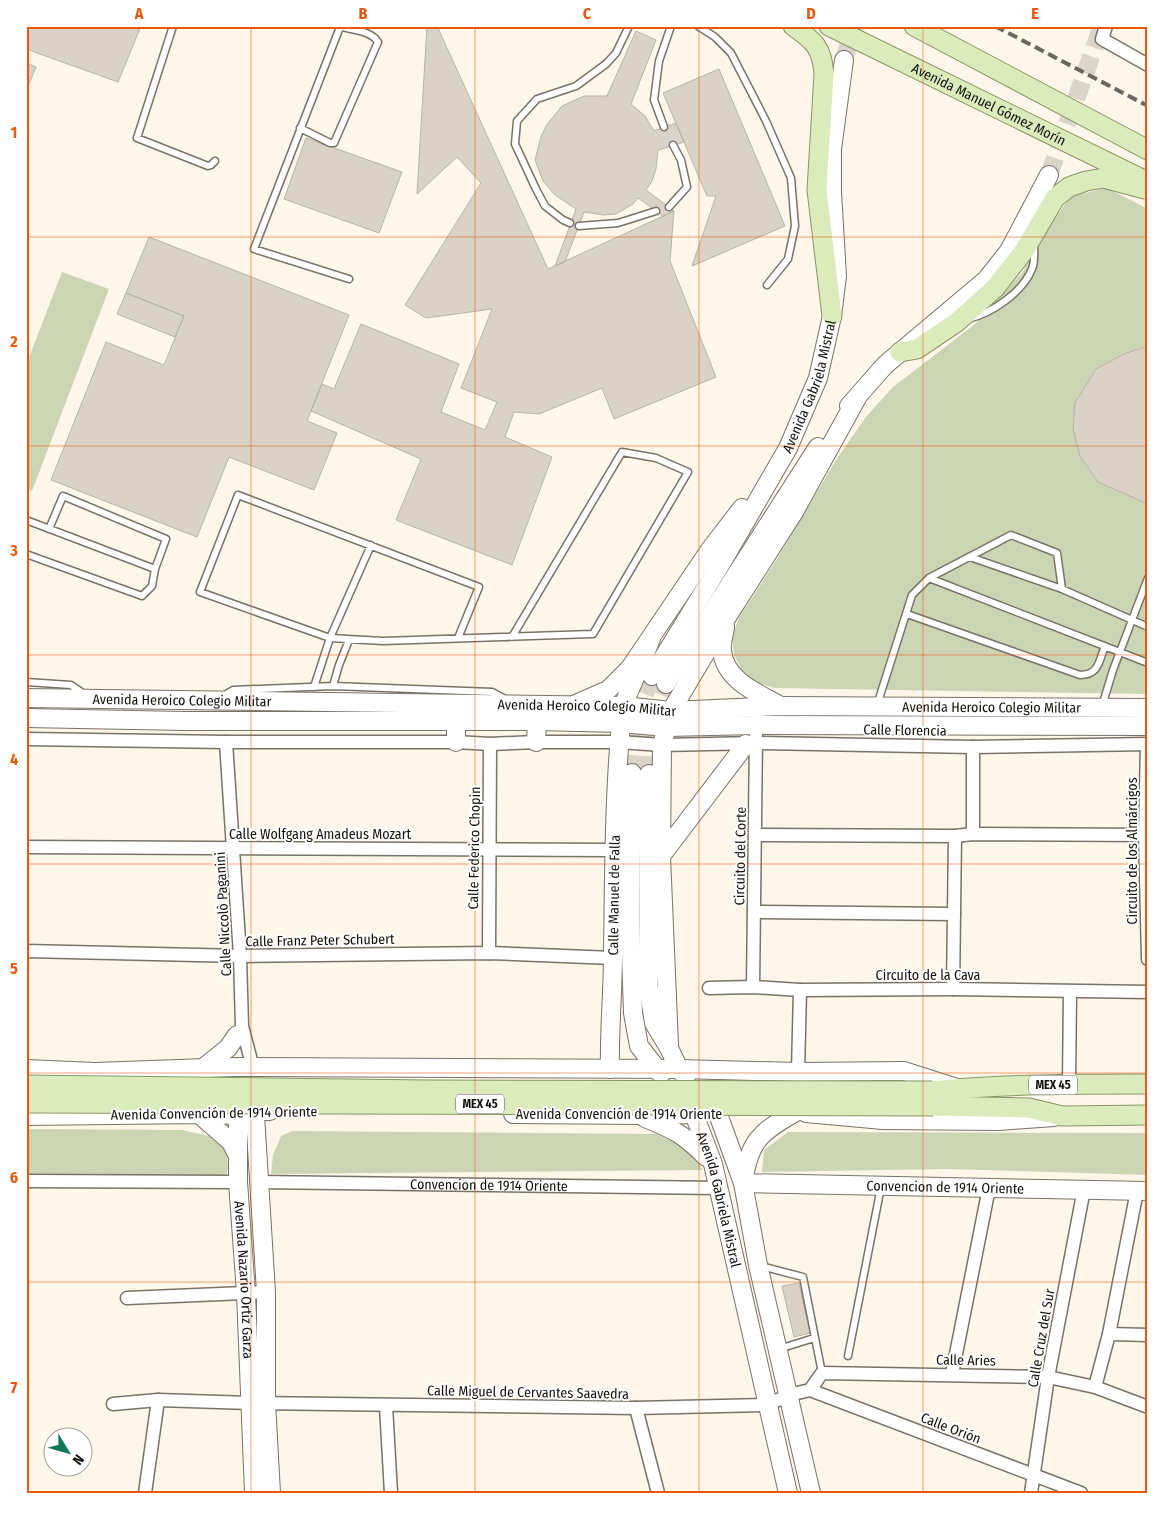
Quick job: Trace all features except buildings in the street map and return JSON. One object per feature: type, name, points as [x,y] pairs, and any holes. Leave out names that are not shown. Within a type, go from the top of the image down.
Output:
[{"type":"main road","points":[[793,26],[814,41],[823,63],[824,74],[817,190],[832,316]]},
{"type":"main road","name":"Avenida Manuel Gómez Morín","points":[[829,26],[1148,182]]},
{"type":"main road","points":[[914,26],[1148,150]]},
{"type":"main road","points":[[900,352],[917,350],[957,322],[995,288],[1024,251],[1055,198],[1068,187],[1104,178],[1148,190]]},
{"type":"main road","name":"Avenida Convención de 1914 Oriente","points":[[26,1103],[932,1098],[958,1088],[1069,1084],[1148,1084]]},
{"type":"main road","name":"Avenida Convención de 1914 Oriente","points":[[26,1085],[932,1098],[1029,1108],[1062,1116],[1148,1115]]},
{"type":"street","points":[[1106,26],[1102,39],[1148,65]]},
{"type":"street","name":"Avenida Gabriela Mistral","points":[[844,60],[832,150],[832,192],[837,276],[832,316],[818,378],[788,448],[722,562],[659,680],[828,433],[886,365],[992,273],[1009,251],[1049,175]]},
{"type":"street","name":"Avenida Gabriela Mistral","points":[[669,719],[727,617],[794,512],[857,398]]},
{"type":"street","points":[[571,706],[608,690],[630,668],[709,551],[788,448]]},
{"type":"street","points":[[727,617],[722,649],[725,664],[745,687],[781,706]]},
{"type":"street","name":"Calle Manuel de Falla","points":[[610,1069],[609,1032],[613,958],[614,850],[619,742],[622,714],[651,639]]},
{"type":"street","name":"Avenida Heroico Colegio Militar","points":[[26,698],[571,706],[669,719],[753,737],[1148,726]]},
{"type":"street","name":"Avenida Heroico Colegio Militar","points":[[669,719],[781,706],[1148,708]]},
{"type":"street","name":"Avenida Heroico Colegio Militar","points":[[26,718],[185,721],[537,721],[622,714]]},
{"type":"street","points":[[669,719],[662,745],[661,856],[669,1048]]},
{"type":"street","points":[[456,720],[456,742]]},
{"type":"street","points":[[536,742],[537,721]]},
{"type":"street","points":[[661,856],[753,737]]},
{"type":"street","name":"Calle Florencia","points":[[619,742],[662,745],[753,737],[973,747],[1148,744]]},
{"type":"street","name":"Circuito del Corte","points":[[753,737],[756,835],[753,988]]},
{"type":"street","points":[[26,739],[226,742],[456,742],[490,744],[619,742]]},
{"type":"street","name":"Calle Niccolò Paganini","points":[[226,742],[240,956],[240,1030],[235,1067]]},
{"type":"street","name":"Calle Federico Chopin","points":[[488,953],[490,744]]},
{"type":"street","name":"Circuito de los Almárcigos","points":[[1148,744],[1146,835],[1148,959]]},
{"type":"street","points":[[973,747],[973,834]]},
{"type":"street","name":"Avenida Gabriela Mistral","points":[[788,1493],[713,1164],[694,1114],[639,1046],[633,1013],[630,922],[640,774],[648,985],[654,1022],[679,1069],[718,1114],[743,1183],[758,1265],[811,1493]]},
{"type":"street","points":[[756,835],[1146,835]]},
{"type":"street","points":[[953,989],[955,836]]},
{"type":"street","name":"Calle Wolfgang Amadeus Mozart","points":[[26,847],[614,850]]},
{"type":"street","points":[[754,912],[954,914]]},
{"type":"street","name":"Calle Franz Peter Schubert","points":[[26,951],[240,956],[488,953],[613,958]]},
{"type":"street","name":"Circuito de la Cava","points":[[709,988],[1148,992]]},
{"type":"street","points":[[798,1072],[800,990]]},
{"type":"street","points":[[1069,1084],[1070,992]]},
{"type":"street","points":[[609,1032],[634,1003]]},
{"type":"street","points":[[203,1068],[228,1048],[240,1030]]},
{"type":"street","name":"Calle Niccolò Paganini","points":[[240,1030],[253,1068]]},
{"type":"street","name":"Avenida Convención de 1914 Oriente","points":[[26,1070],[95,1072],[235,1067],[904,1072],[958,1088]]},
{"type":"street","name":"Avenida Nazario Ortiz Garza","points":[[235,1067],[247,1113],[259,1182],[266,1292],[254,1493]]},
{"type":"street","name":"Avenida Nazario Ortiz Garza","points":[[253,1068],[247,1113],[238,1156],[238,1182],[246,1293],[270,1493]]},
{"type":"street","points":[[743,1183],[746,1161],[757,1140],[774,1124],[796,1112]]},
{"type":"street","name":"Avenida Convención de 1914 Oriente","points":[[26,1116],[247,1113],[640,1115],[796,1112],[883,1120],[998,1121],[1062,1116]]},
{"type":"street","points":[[199,1114],[231,1142],[238,1156]]},
{"type":"street","points":[[640,1115],[690,1140],[713,1164]]},
{"type":"street","points":[[26,1181],[238,1182]]},
{"type":"street","name":"Convencion de 1914 Oriente","points":[[259,1182],[718,1188]]},
{"type":"street","name":"Convencion de 1914 Oriente","points":[[743,1183],[1142,1191]]},
{"type":"street","points":[[952,1374],[989,1188]]},
{"type":"street","name":"Calle Cruz del Sur","points":[[1031,1493],[1048,1377],[1084,1189]]},
{"type":"street","points":[[1094,1387],[1109,1334],[1142,1191]]},
{"type":"street","points":[[128,1298],[266,1292]]},
{"type":"street","points":[[1109,1334],[1148,1335]]},
{"type":"street","points":[[788,1395],[810,1390],[822,1373]]},
{"type":"street","name":"Calle Aries","points":[[822,1373],[1048,1377],[1094,1387],[1148,1407]]},
{"type":"street","name":"Calle Orión","points":[[810,1390],[1081,1493]]},
{"type":"street","name":"Calle Miguel de Cervantes Saavedra","points":[[113,1404],[158,1400],[386,1406],[636,1408],[767,1405],[788,1395]]},
{"type":"street","points":[[145,1493],[158,1400]]},
{"type":"street","points":[[386,1406],[391,1493]]},
{"type":"street","points":[[636,1408],[658,1493]]},
{"type":"lane","points":[[173,26],[137,138],[208,166],[215,160]]},
{"type":"lane","points":[[570,223],[545,206],[536,189],[516,144],[517,121],[537,99],[576,86],[606,64],[616,53],[629,26]]},
{"type":"lane","points":[[664,127],[654,100],[659,61],[671,26]]},
{"type":"lane","points":[[698,26],[716,37],[731,53],[766,121],[791,178],[795,226],[788,260],[766,285]]},
{"type":"lane","points":[[300,128],[330,143],[334,142],[378,42],[375,38],[339,27],[300,128],[254,249],[349,279]]},
{"type":"lane","points":[[669,207],[687,187],[681,160],[673,145]]},
{"type":"lane","points":[[579,226],[618,223],[656,211]]},
{"type":"lane","points":[[458,638],[479,587],[238,495],[200,592],[330,638],[383,641],[458,638],[512,637],[593,634],[688,472],[656,458],[622,452],[512,637]]},
{"type":"lane","points":[[26,554],[142,596],[152,586],[155,569],[166,539],[64,496],[49,529]]},
{"type":"lane","points":[[26,520],[155,569]]},
{"type":"lane","points":[[877,706],[912,595],[930,578],[1010,535],[1057,553],[1062,589]]},
{"type":"lane","points":[[314,687],[330,638],[371,545]]},
{"type":"lane","points":[[970,557],[1062,589],[1148,627]]},
{"type":"lane","points":[[930,578],[1148,663]]},
{"type":"lane","points":[[1102,708],[1120,652],[1148,578]]},
{"type":"lane","points":[[907,614],[1080,675],[1088,675],[1096,669],[1105,646]]},
{"type":"lane","points":[[333,686],[339,664],[349,640]]},
{"type":"lane","points":[[26,682],[71,686],[92,699]]},
{"type":"lane","points":[[213,701],[233,690],[333,686],[492,692],[520,706]]},
{"type":"lane","points":[[848,1356],[881,1186]]},
{"type":"lane","points":[[758,1265],[803,1277],[822,1373]]},
{"type":"lane","points":[[779,1349],[814,1338]]},
{"type":"green space","points":[[1107,188],[1148,209],[1148,694],[775,688],[756,683],[742,670],[734,655],[732,636],[739,618],[777,559],[836,460],[865,418],[893,387],[975,324],[1022,273],[1055,218],[1071,196]]},
{"type":"green space","points":[[62,272],[109,289],[32,491],[26,489],[26,365]]},
{"type":"green space","points":[[26,1129],[182,1130],[209,1136],[227,1151],[228,1168],[226,1175],[26,1174]]},
{"type":"green space","points":[[292,1131],[658,1134],[686,1148],[703,1170],[271,1174],[273,1155],[281,1136]]},
{"type":"green space","points":[[788,1132],[1148,1133],[1148,1175],[948,1169],[762,1172],[764,1150]]},
{"type":"tunnel","points":[[844,60],[854,26]]},
{"type":"tunnel","points":[[1049,175],[1102,26]]},
{"type":"tunnel","points":[[632,773],[636,716],[652,676]]},
{"type":"tunnel","points":[[649,774],[649,728],[666,684]]},
{"type":"railway","points":[[995,26],[1148,106]]}]
